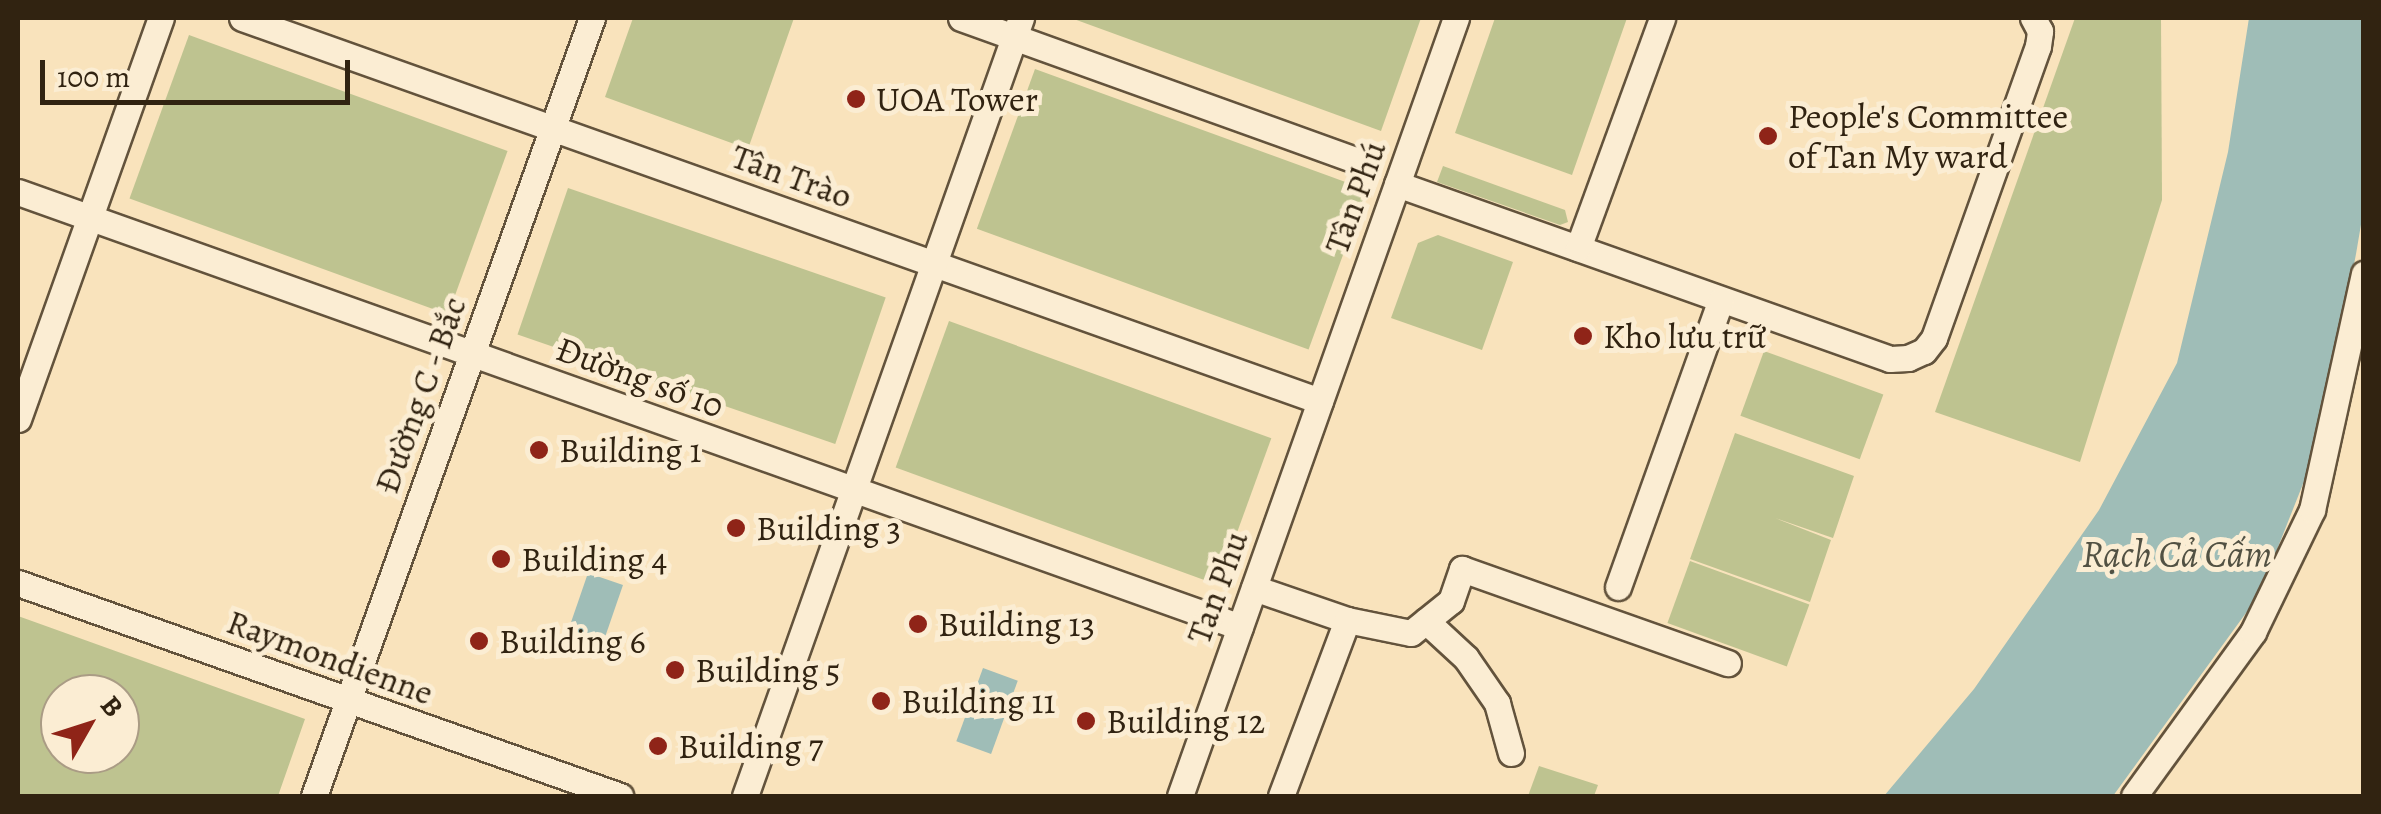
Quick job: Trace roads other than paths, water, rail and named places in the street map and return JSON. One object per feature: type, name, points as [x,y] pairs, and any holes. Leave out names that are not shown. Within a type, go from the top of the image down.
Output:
[{"type":"street","points":[[18,418],[162,18]]},
{"type":"street","name":"Tân Trào","points":[[242,18],[1320,401]]},
{"type":"street","name":"Đường C - Bắc","points":[[314,796],[592,18]]},
{"type":"street","points":[[961,18],[1018,27],[1356,160]]},
{"type":"street","name":"Tân Phú","points":[[1320,401],[1456,18]]},
{"type":"street","points":[[1578,248],[1662,18]]},
{"type":"street","points":[[1398,184],[1890,359],[1924,351],[1934,338],[2038,46],[2040,31],[2033,18]]},
{"type":"street","points":[[744,796],[1018,27]]},
{"type":"street","name":"Đường số 10","points":[[18,192],[1240,627]]},
{"type":"street","points":[[2134,796],[2253,632],[2312,510],[2364,274]]},
{"type":"street","points":[[1618,588],[1721,300]]},
{"type":"street","name":"Tan Phu","points":[[1180,796],[1320,401]]},
{"type":"street","points":[[1254,588],[1347,620],[1411,633],[1451,601],[1462,569],[1728,663]]},
{"type":"street","name":"Raymondienne","points":[[18,583],[620,796]]},
{"type":"street","points":[[1282,796],[1347,620]]},
{"type":"street","points":[[1426,622],[1466,658],[1497,703],[1512,754]]},
{"type":"water","name":"Rạch Cả Cấm","points":[[2249,18],[2363,18],[2364,207],[2356,254],[2320,441],[2259,595],[2113,796],[1884,796],[1974,689],[2099,510],[2177,363],[2228,152]]},
{"type":"water","points":[[588,573],[623,585],[598,658],[563,646]]},
{"type":"water","points":[[983,668],[1018,681],[991,754],[956,741]]},
{"type":"place","name":"UOA Tower","points":[[856,99]]},
{"type":"place","name":"People's Committee of Tan My ward","points":[[1768,136]]},
{"type":"place","name":"Kho lưu trữ","points":[[1583,336]]},
{"type":"place","name":"Building 1","points":[[539,450]]},
{"type":"place","name":"Building 3","points":[[736,528]]},
{"type":"place","name":"Building 4","points":[[501,559]]},
{"type":"place","name":"Building 13","points":[[918,624]]},
{"type":"place","name":"Building 6","points":[[479,641]]},
{"type":"place","name":"Building 5","points":[[675,670]]},
{"type":"place","name":"Building 11","points":[[881,701]]},
{"type":"place","name":"Building 12","points":[[1086,721]]},
{"type":"place","name":"Building 7","points":[[658,746]]}]
